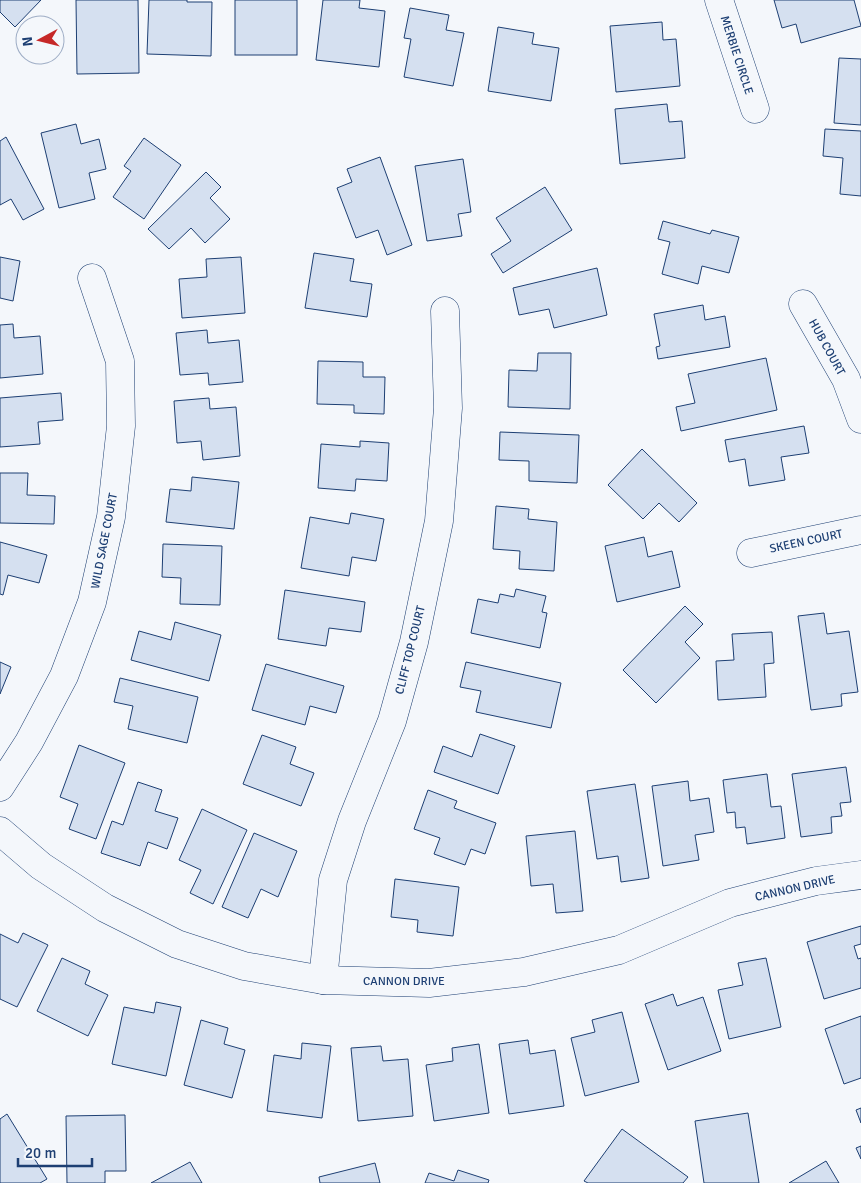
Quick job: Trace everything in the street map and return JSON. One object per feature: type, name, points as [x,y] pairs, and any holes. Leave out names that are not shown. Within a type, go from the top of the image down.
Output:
[{"type":"street","name":"MERBIE CIRCLE","points":[[719,0],[755,109]]},
{"type":"street","name":"WILD SAGE COURT","points":[[0,788],[64,676],[92,602],[111,517],[121,426],[120,361],[92,278]]},
{"type":"street","name":"HUB COURT","points":[[803,304],[846,379],[861,419]]},
{"type":"street","name":"CLIFF TOP COURT","points":[[323,980],[333,880],[352,821],[392,721],[414,642],[439,521],[448,408],[445,311]]},
{"type":"street","name":"SKEEN COURT","points":[[751,553],[861,530]]},
{"type":"street","name":"CANNON DRIVE","points":[[0,831],[41,866],[105,908],[177,944],[244,966],[323,980],[429,983],[524,972],[619,950],[730,903],[816,881],[861,875]]},
{"type":"building","points":[[0,0],[41,0],[27,15],[15,15],[15,27],[0,12]]},
{"type":"building","points":[[76,0],[138,0],[139,73],[77,74]]},
{"type":"building","points":[[149,0],[212,2],[211,56],[147,54]]},
{"type":"building","points":[[235,0],[297,0],[297,55],[235,55]]},
{"type":"building","points":[[323,0],[360,0],[359,8],[385,11],[379,67],[316,60]]},
{"type":"building","points":[[774,0],[854,0],[861,26],[801,43],[796,24],[782,28]]},
{"type":"building","points":[[410,8],[449,15],[446,30],[464,33],[453,86],[404,77],[411,39],[404,38]]},
{"type":"building","points":[[662,22],[663,40],[676,39],[680,86],[616,92],[610,26]]},
{"type":"building","points":[[498,27],[534,33],[532,44],[559,48],[551,101],[488,91]]},
{"type":"building","points":[[839,58],[861,59],[861,125],[834,123]]},
{"type":"building","points":[[667,104],[669,122],[682,121],[685,158],[620,164],[615,109]]},
{"type":"building","points":[[76,124],[81,144],[99,139],[106,169],[89,173],[95,199],[59,208],[41,133]]},
{"type":"building","points":[[825,129],[861,131],[861,196],[840,194],[843,158],[823,156]]},
{"type":"building","points":[[6,137],[44,209],[23,220],[11,199],[0,205],[0,141]]},
{"type":"building","points":[[144,138],[181,165],[144,219],[113,197],[131,171],[124,166]]},
{"type":"building","points":[[380,157],[412,245],[387,255],[378,230],[356,238],[337,188],[352,182],[347,169]]},
{"type":"building","points":[[463,159],[471,212],[458,214],[462,236],[427,241],[415,166]]},
{"type":"building","points":[[206,172],[221,187],[210,198],[230,219],[205,243],[191,228],[169,249],[148,229]]},
{"type":"building","points":[[545,187],[572,230],[503,273],[491,254],[511,241],[496,218]]},
{"type":"building","points":[[663,221],[710,234],[712,230],[739,237],[729,273],[702,266],[698,284],[662,274],[670,242],[658,239]]},
{"type":"building","points":[[314,253],[354,259],[350,281],[372,284],[367,317],[305,308]]},
{"type":"building","points":[[0,257],[20,261],[13,301],[0,298]]},
{"type":"building","points":[[241,257],[245,313],[182,318],[179,279],[207,277],[206,259]]},
{"type":"building","points":[[597,268],[607,315],[554,328],[549,309],[519,315],[513,288]]},
{"type":"building","points":[[703,305],[705,320],[725,316],[730,347],[658,359],[656,347],[660,346],[654,314]]},
{"type":"building","points":[[13,324],[14,338],[40,336],[43,374],[0,378],[0,325]]},
{"type":"building","points":[[207,330],[208,343],[239,340],[243,382],[209,385],[208,373],[180,375],[176,333]]},
{"type":"building","points":[[538,353],[571,353],[570,409],[508,407],[509,370],[537,371]]},
{"type":"building","points":[[766,358],[777,410],[681,431],[676,407],[695,403],[688,374]]},
{"type":"building","points":[[318,361],[363,362],[363,377],[385,377],[384,414],[354,413],[354,405],[317,404]]},
{"type":"building","points":[[61,393],[63,420],[38,422],[40,444],[0,447],[0,398]]},
{"type":"building","points":[[209,398],[210,409],[236,407],[240,456],[203,460],[201,441],[177,443],[174,401]]},
{"type":"building","points":[[804,426],[809,453],[781,457],[785,480],[749,486],[745,459],[729,462],[725,440]]},
{"type":"building","points":[[500,432],[579,435],[577,483],[529,481],[529,461],[499,460]]},
{"type":"building","points":[[360,441],[389,443],[387,481],[356,479],[355,491],[318,488],[321,444],[360,447]]},
{"type":"building","points":[[642,449],[697,503],[679,522],[659,503],[643,519],[608,485]]},
{"type":"building","points":[[0,473],[28,473],[27,495],[55,496],[54,524],[0,523]]},
{"type":"building","points":[[192,477],[239,482],[234,529],[166,522],[170,489],[191,491]]},
{"type":"building","points":[[496,506],[529,509],[528,519],[557,522],[554,571],[519,569],[520,551],[493,549]]},
{"type":"building","points":[[351,513],[384,519],[376,561],[352,557],[349,576],[301,568],[310,517],[349,524]]},
{"type":"building","points":[[644,537],[648,557],[672,551],[680,587],[617,602],[605,546]]},
{"type":"building","points":[[0,542],[47,555],[39,583],[8,575],[3,595],[0,594]]},
{"type":"building","points":[[163,544],[222,546],[220,605],[180,604],[181,578],[162,577]]},
{"type":"building","points":[[516,589],[546,596],[542,612],[547,613],[540,648],[471,633],[478,599],[498,603],[500,594],[514,597]]},
{"type":"building","points":[[285,590],[365,602],[361,632],[329,628],[326,646],[278,639]]},
{"type":"building","points":[[685,606],[703,624],[685,642],[700,658],[656,703],[623,670]]},
{"type":"building","points":[[824,613],[827,634],[849,631],[858,692],[841,694],[842,706],[811,710],[798,616]]},
{"type":"building","points":[[175,622],[221,635],[209,681],[131,660],[139,631],[171,640]]},
{"type":"building","points":[[772,632],[774,663],[764,664],[766,697],[718,700],[716,661],[734,660],[732,634]]},
{"type":"building","points":[[0,662],[11,667],[0,694]]},
{"type":"building","points":[[466,662],[561,683],[551,728],[476,712],[481,691],[460,687]]},
{"type":"building","points":[[266,664],[344,686],[336,713],[310,706],[305,725],[252,710]]},
{"type":"building","points":[[120,678],[198,697],[187,743],[128,729],[133,706],[114,702]]},
{"type":"building","points":[[480,734],[515,746],[498,794],[434,772],[443,746],[472,757]]},
{"type":"building","points":[[262,735],[296,747],[290,764],[314,773],[301,806],[243,784]]},
{"type":"building","points":[[79,745],[125,763],[96,839],[69,829],[78,804],[60,797]]},
{"type":"building","points":[[846,767],[851,802],[840,803],[842,816],[831,817],[832,833],[801,837],[792,774]]},
{"type":"building","points":[[767,774],[771,807],[781,806],[785,838],[747,844],[745,827],[736,828],[735,812],[727,813],[723,780]]},
{"type":"building","points":[[688,781],[690,801],[709,798],[714,832],[695,835],[699,860],[663,866],[652,786]]},
{"type":"building","points":[[138,782],[162,790],[155,811],[178,818],[167,849],[148,842],[140,866],[101,853],[112,821],[123,825]]},
{"type":"building","points":[[635,784],[649,878],[621,882],[618,856],[597,859],[587,791]]},
{"type":"building","points":[[428,790],[457,801],[454,808],[496,823],[485,854],[471,849],[465,865],[434,854],[440,838],[414,829]]},
{"type":"building","points":[[202,809],[247,830],[213,904],[190,893],[201,870],[179,860]]},
{"type":"building","points":[[575,831],[583,911],[556,913],[553,884],[531,886],[526,836]]},
{"type":"building","points":[[254,833],[297,851],[278,897],[261,889],[248,918],[222,907]]},
{"type":"building","points":[[395,879],[459,887],[453,936],[417,932],[418,920],[391,917]]},
{"type":"building","points":[[861,926],[861,944],[854,946],[858,959],[861,958],[861,988],[824,999],[807,942]]},
{"type":"building","points":[[23,933],[48,945],[17,1007],[0,999],[0,934],[18,943]]},
{"type":"building","points":[[62,958],[90,971],[85,984],[108,995],[88,1036],[37,1011]]},
{"type":"building","points":[[766,958],[781,1027],[729,1039],[718,990],[743,985],[738,963]]},
{"type":"building","points":[[673,994],[677,1006],[703,997],[721,1051],[668,1070],[645,1004]]},
{"type":"building","points":[[156,1002],[181,1007],[166,1076],[112,1064],[124,1007],[154,1013]]},
{"type":"building","points":[[622,1012],[639,1082],[585,1096],[571,1038],[595,1032],[592,1020]]},
{"type":"building","points":[[861,1016],[861,1078],[844,1084],[825,1029]]},
{"type":"building","points":[[201,1020],[228,1028],[224,1044],[245,1050],[232,1098],[184,1085]]},
{"type":"building","points":[[528,1040],[530,1054],[555,1050],[564,1106],[509,1114],[499,1044]]},
{"type":"building","points":[[302,1043],[331,1046],[322,1118],[267,1111],[274,1055],[301,1059]]},
{"type":"building","points":[[479,1044],[489,1113],[434,1121],[426,1065],[453,1061],[452,1048]]},
{"type":"building","points":[[381,1046],[383,1061],[408,1059],[413,1116],[358,1121],[351,1048]]},
{"type":"building","points":[[861,1108],[861,1123],[856,1110]]},
{"type":"building","points":[[748,1113],[759,1183],[704,1183],[695,1121]]},
{"type":"building","points":[[7,1114],[47,1179],[40,1183],[0,1183],[0,1119]]},
{"type":"building","points":[[125,1115],[126,1171],[105,1171],[105,1183],[67,1183],[66,1116]]},
{"type":"building","points":[[622,1129],[688,1177],[683,1183],[588,1183],[584,1181]]},
{"type":"building","points":[[861,1146],[861,1159],[856,1148]]},
{"type":"building","points":[[826,1161],[839,1183],[789,1183]]},
{"type":"building","points":[[190,1162],[202,1183],[151,1183]]},
{"type":"building","points":[[375,1163],[380,1183],[320,1183],[319,1177]]},
{"type":"building","points":[[458,1170],[489,1180],[488,1183],[425,1183],[429,1173],[454,1181]]}]
